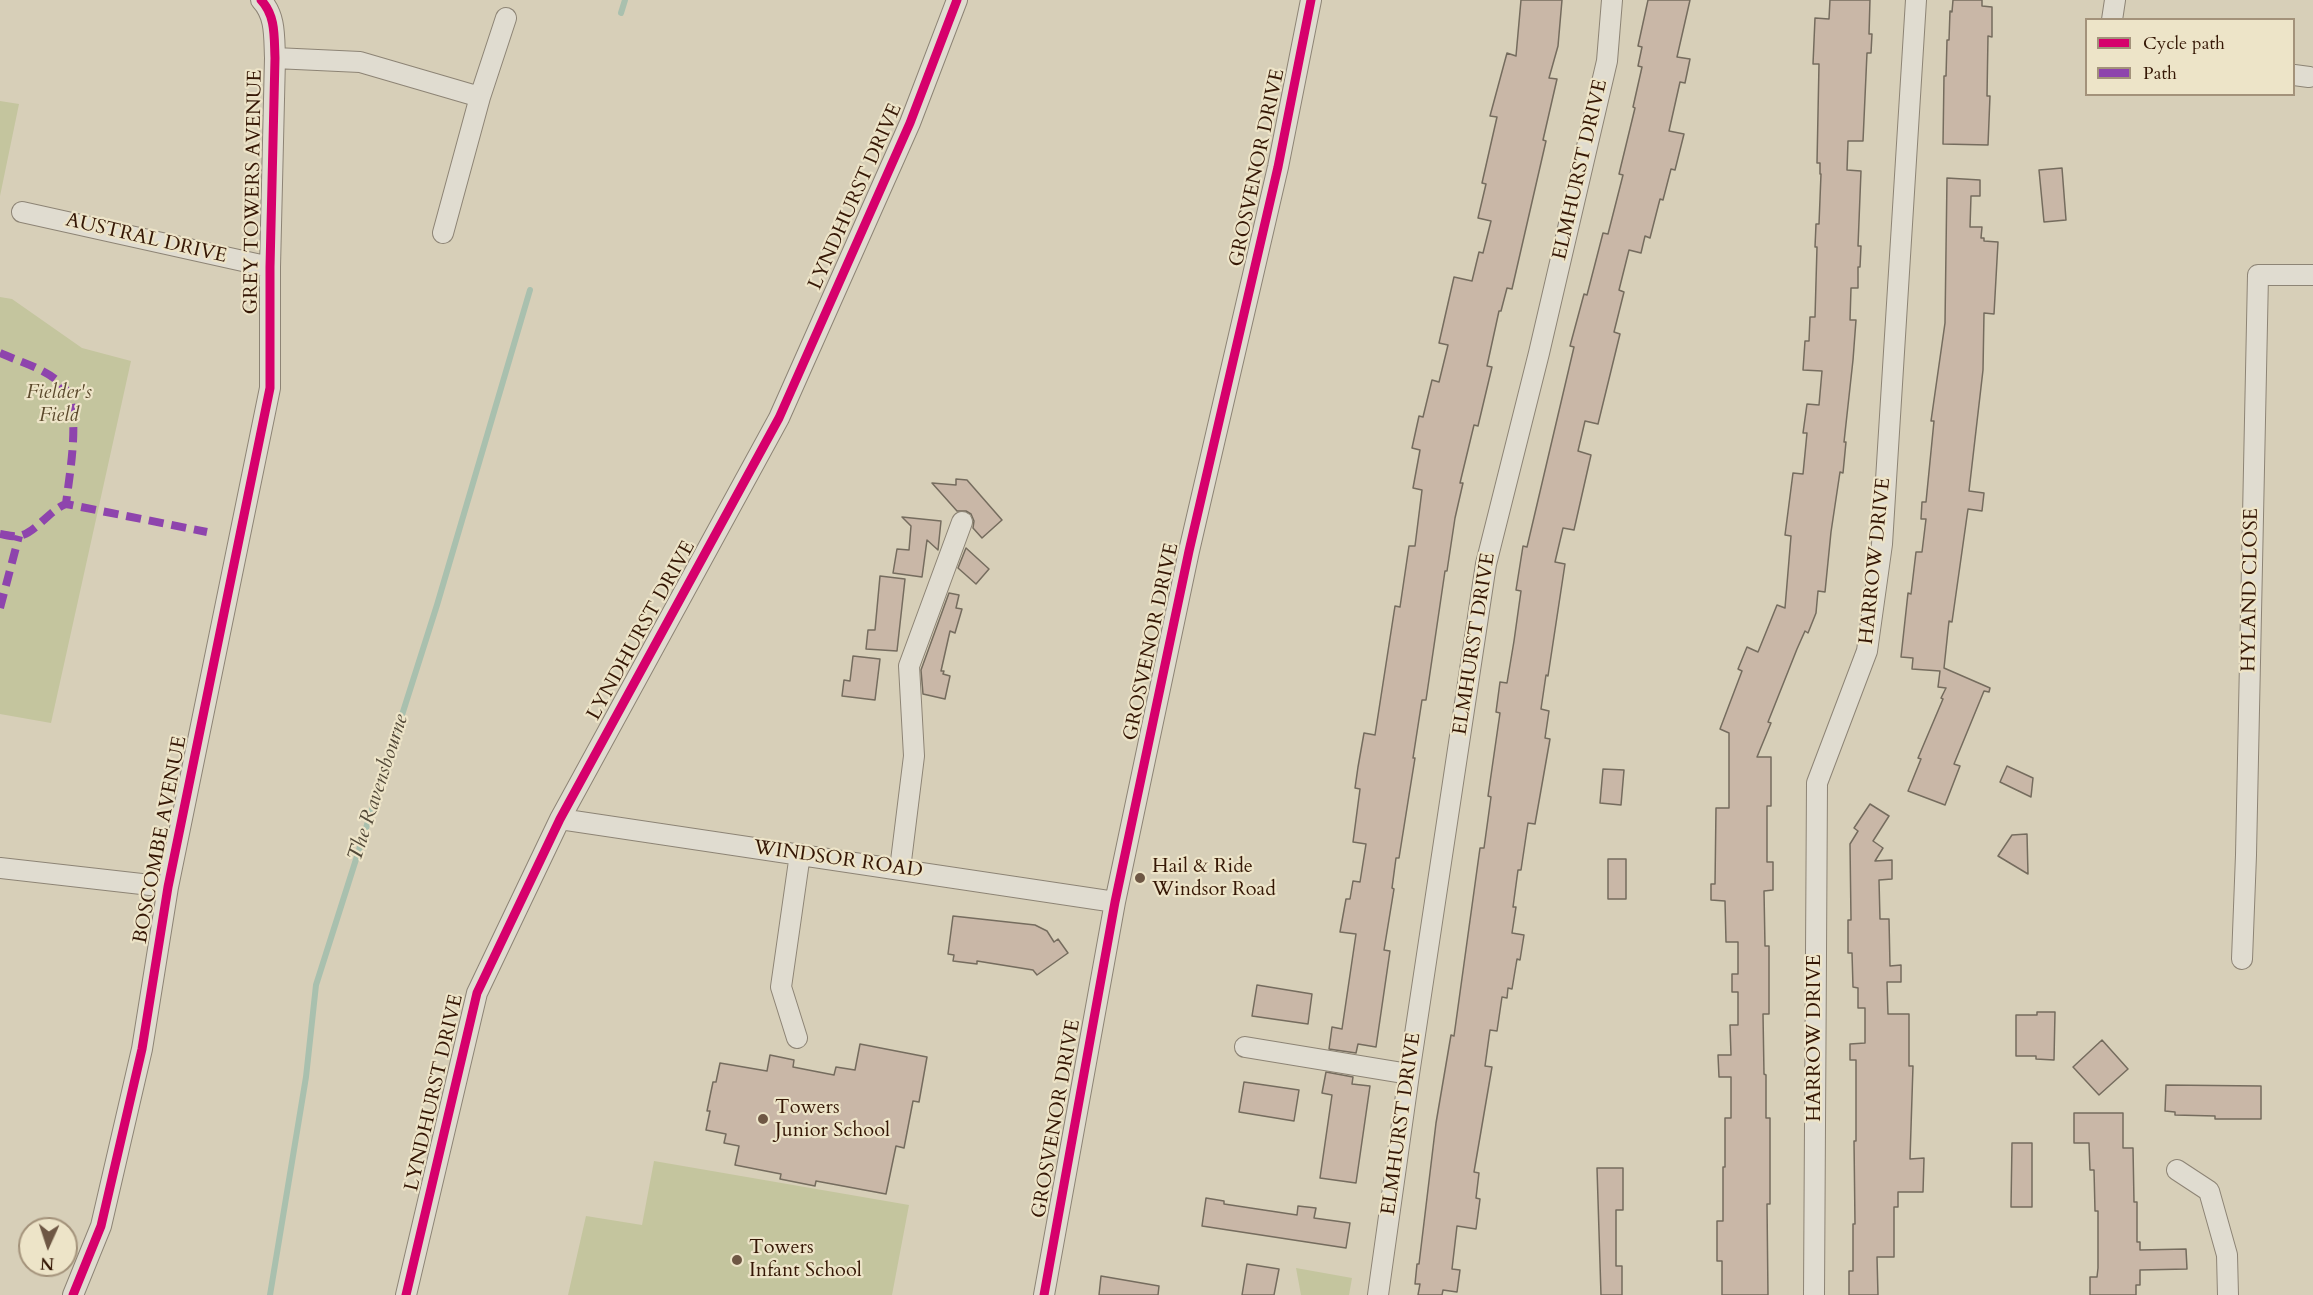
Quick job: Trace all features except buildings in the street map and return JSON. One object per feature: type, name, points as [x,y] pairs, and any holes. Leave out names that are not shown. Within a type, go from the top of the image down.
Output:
[{"type":"street","name":"GREY TOWERS AVENUE","points":[[261,0],[270,10],[275,58],[270,267],[270,388]]},
{"type":"street","name":"LYNDHURST DRIVE","points":[[406,1295],[477,993],[560,819],[779,417],[910,123],[957,0]]},
{"type":"street","name":"GROSVENOR DRIVE","points":[[1044,1295],[1115,902],[1192,540],[1278,166],[1311,0]]},
{"type":"street","name":"ELMHURST DRIVE","points":[[1378,1295],[1486,564],[1539,353],[1607,61],[1612,0]]},
{"type":"street","name":"HARROW DRIVE","points":[[1814,1295],[1817,783],[1867,651],[1882,544],[1916,0]]},
{"type":"street","points":[[2112,18],[2115,0]]},
{"type":"street","points":[[444,233],[480,97],[506,18]]},
{"type":"street","points":[[275,58],[360,62],[480,97]]},
{"type":"street","name":"AUSTRAL DRIVE","points":[[22,212],[270,267]]},
{"type":"street","name":"HYLAND CLOSE","points":[[2242,959],[2258,275],[2313,275]]},
{"type":"street","name":"BOSCOMBE AVENUE","points":[[73,1295],[101,1226],[142,1049],[168,886],[270,388]]},
{"type":"street","points":[[900,869],[914,756],[909,666],[962,522]]},
{"type":"street","name":"WINDSOR ROAD","points":[[560,819],[1115,902]]},
{"type":"street","points":[[796,1038],[780,987],[800,854]]},
{"type":"street","points":[[0,868],[168,886]]},
{"type":"street","points":[[1245,1047],[1409,1074]]},
{"type":"street","points":[[2177,1170],[2209,1191],[2227,1255],[2228,1295]]},
{"type":"green space","points":[[0,101],[19,104],[0,196]]},
{"type":"green space","name":"Fielder's Field","points":[[0,297],[12,299],[82,348],[131,361],[51,723],[0,714]]},
{"type":"green space","name":"Towers Infant School","points":[[654,1161],[909,1205],[892,1295],[568,1295],[586,1216],[642,1225]]},
{"type":"green space","points":[[1296,1268],[1352,1278],[1349,1295],[1301,1295]]},
{"type":"waterway","name":"The Ravensbourne","points":[[621,13],[625,0]]},
{"type":"waterway","name":"The Ravensbourne","points":[[270,1295],[306,1077],[316,985],[437,605],[530,290]]},
{"type":"marked path","points":[[0,353],[33,366],[56,379],[68,395],[72,408],[73,442],[66,504]]},
{"type":"marked path","points":[[0,534],[14,536],[25,534],[66,504],[207,532]]},
{"type":"marked path","points":[[0,608],[19,536]]},
{"type":"cycle path","points":[[73,1295],[101,1226],[142,1049],[168,887],[270,388],[270,267],[275,58],[272,20],[261,0]]},
{"type":"cycle path","points":[[406,1295],[477,993],[560,819],[779,418],[910,123],[957,0]]},
{"type":"cycle path","points":[[1044,1295],[1115,902],[1189,551],[1278,167],[1311,0]]},
{"type":"place","name":"Hail & Ride Windsor Road","points":[[1140,878]]},
{"type":"place","name":"Towers Junior School","points":[[763,1119]]},
{"type":"place","name":"Towers Infant School","points":[[737,1260]]}]
